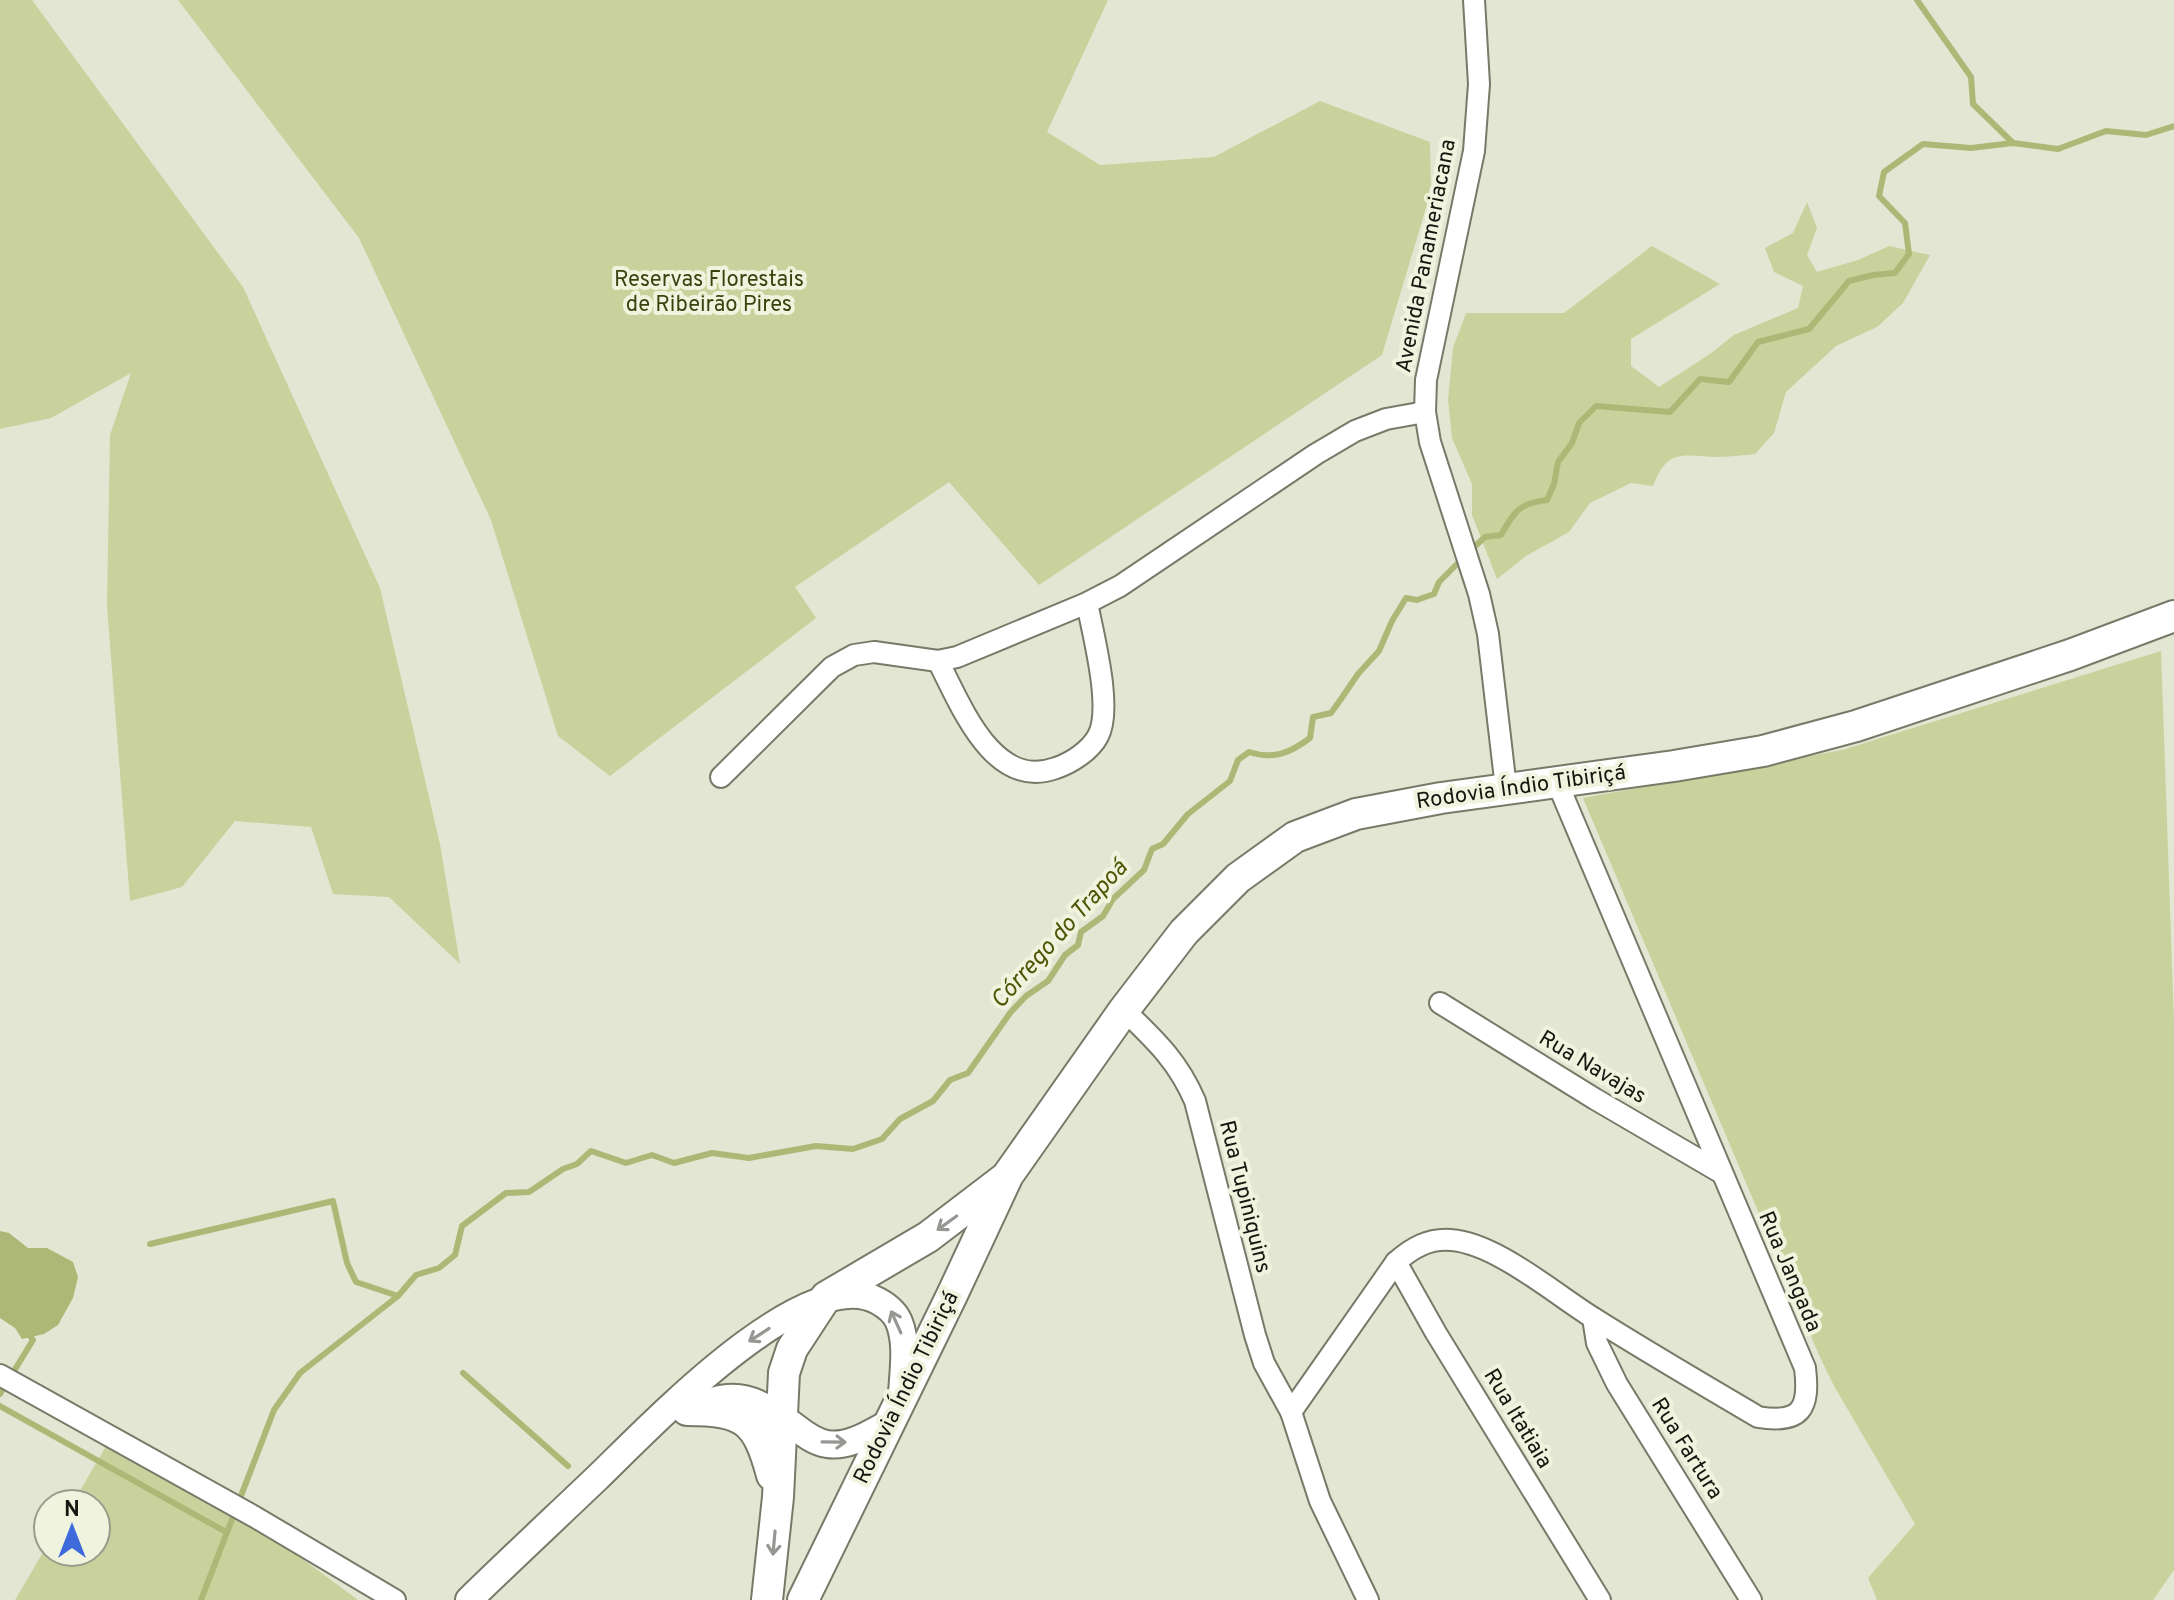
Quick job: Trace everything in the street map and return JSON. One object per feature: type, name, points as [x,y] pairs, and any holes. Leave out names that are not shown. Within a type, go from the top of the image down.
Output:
[{"type":"highway","name":"Rodovia Índio Tibiriçá","points":[[803,1600],[1008,1175],[1124,1010],[1184,932],[1238,878],[1295,837],[1356,814],[1506,788],[1763,751],[2056,660],[2174,616]]},
{"type":"highway","name":"Rodovia Índio Tibiriçá","points":[[767,1600],[778,1497],[784,1373],[792,1349],[826,1297],[928,1237],[1008,1175]]},
{"type":"highway","points":[[687,1410],[737,1415],[753,1428],[766,1452],[778,1497]]},
{"type":"main road","points":[[469,1600],[648,1429],[721,1361],[786,1318],[826,1297],[865,1296],[890,1308],[899,1321],[903,1339],[896,1410],[866,1436],[845,1443],[826,1444],[809,1437],[757,1401],[745,1397],[711,1400],[648,1429]]},
{"type":"street","name":"Avenida Panameriacana","points":[[1474,0],[1479,84],[1474,151],[1426,380],[1425,412],[1430,442],[1479,594],[1488,634],[1506,788]]},
{"type":"street","points":[[721,777],[832,667],[854,655],[874,652],[938,661],[957,657],[1087,603],[1120,586],[1342,439],[1386,419],[1425,412]]},
{"type":"street","points":[[938,661],[978,736],[1010,768],[1042,774],[1073,762],[1099,735],[1104,701],[1087,603]]},
{"type":"street","name":"Rua Jangada","points":[[1396,1262],[1409,1250],[1424,1243],[1449,1239],[1472,1244],[1496,1255],[1593,1318],[1758,1417],[1779,1421],[1795,1415],[1804,1404],[1807,1388],[1805,1368],[1557,782]]},
{"type":"street","name":"Rua Navajas","points":[[1440,1003],[1720,1172]]},
{"type":"street","name":"Rua Tupiniquins","points":[[1124,1010],[1166,1050],[1184,1074],[1195,1101],[1264,1363],[1291,1412],[1320,1501],[1368,1600]]},
{"type":"street","points":[[1291,1412],[1396,1262]]},
{"type":"street","name":"Rua Itatiaia","points":[[1396,1262],[1436,1333],[1600,1600]]},
{"type":"street","name":"Rua Fartura","points":[[1593,1318],[1597,1343],[1617,1384],[1751,1600]]},
{"type":"street","points":[[0,1375],[255,1517],[395,1600]]},
{"type":"green space","points":[[0,0],[32,0],[243,287],[380,588],[440,844],[460,964],[389,897],[333,894],[311,827],[235,821],[182,887],[130,901],[107,606],[110,435],[131,373],[51,418],[0,429]]},
{"type":"green space","name":"Reservas Florestais de Ribeirão Pires","points":[[178,0],[1108,0],[1047,132],[1100,165],[1214,157],[1320,101],[1430,142],[1431,191],[1382,355],[1039,585],[949,482],[795,587],[816,618],[610,776],[558,736],[491,520],[359,238]]},
{"type":"green space","points":[[1807,202],[1817,228],[1807,255],[1817,272],[1858,260],[1889,246],[1930,255],[1903,303],[1877,327],[1836,346],[1786,392],[1774,433],[1755,454],[1676,457],[1664,466],[1653,486],[1631,483],[1590,503],[1569,532],[1526,556],[1497,579],[1472,515],[1472,484],[1452,438],[1448,400],[1453,348],[1466,313],[1564,313],[1652,246],[1720,284],[1631,339],[1631,366],[1659,387],[1734,335],[1798,308],[1803,286],[1774,272],[1765,248],[1793,233]]},
{"type":"green space","points":[[2161,651],[2174,1022],[2174,1570],[2153,1600],[1877,1600],[1868,1578],[1915,1524],[1819,1355],[1583,798],[1842,750]]},
{"type":"green space","points":[[111,1438],[266,1532],[358,1600],[15,1600],[34,1568],[112,1568],[112,1488],[81,1488]]},
{"type":"shaded area","points":[[0,1231],[9,1233],[28,1248],[47,1248],[73,1262],[78,1277],[73,1298],[58,1325],[44,1334],[22,1339],[15,1328],[0,1318]]},
{"type":"waterway","points":[[1917,0],[1971,77],[1973,104],[2013,143]]},
{"type":"waterway","name":"Córrego do Trapoá","points":[[1471,550],[1485,537],[1501,535],[1524,506],[1547,500],[1558,462],[1572,443],[1579,423],[1596,406],[1670,412],[1700,379],[1729,382],[1758,342],[1809,329],[1849,281],[1895,273],[1909,254],[1905,223],[1879,196],[1884,172],[1923,144],[1971,148],[2013,143],[2058,149],[2106,131],[2146,135],[2174,126]]},
{"type":"waterway","name":"Córrego do Trapoá","points":[[201,1600],[274,1410],[300,1373],[398,1296],[416,1275],[439,1268],[455,1255],[462,1226],[506,1193],[529,1192],[563,1169],[577,1164],[591,1151],[626,1163],[652,1155],[674,1163],[712,1153],[749,1158],[816,1146],[853,1149],[882,1139],[900,1119],[933,1101],[950,1080],[968,1073],[1010,1013],[1026,996],[1048,981],[1065,955],[1078,945],[1081,932],[1103,916],[1113,899],[1144,870],[1152,849],[1163,844],[1188,814],[1230,781],[1238,760],[1249,752],[1281,754],[1310,738],[1313,717],[1331,713],[1358,674],[1379,651],[1406,598],[1417,600],[1434,594],[1439,582],[1463,558]]},
{"type":"waterway","points":[[150,1244],[333,1201],[347,1263],[356,1282],[398,1296]]},
{"type":"waterway","points":[[0,1394],[33,1340],[28,1333]]},
{"type":"waterway","points":[[463,1373],[568,1466]]},
{"type":"waterway","points":[[0,1406],[226,1532]]}]
